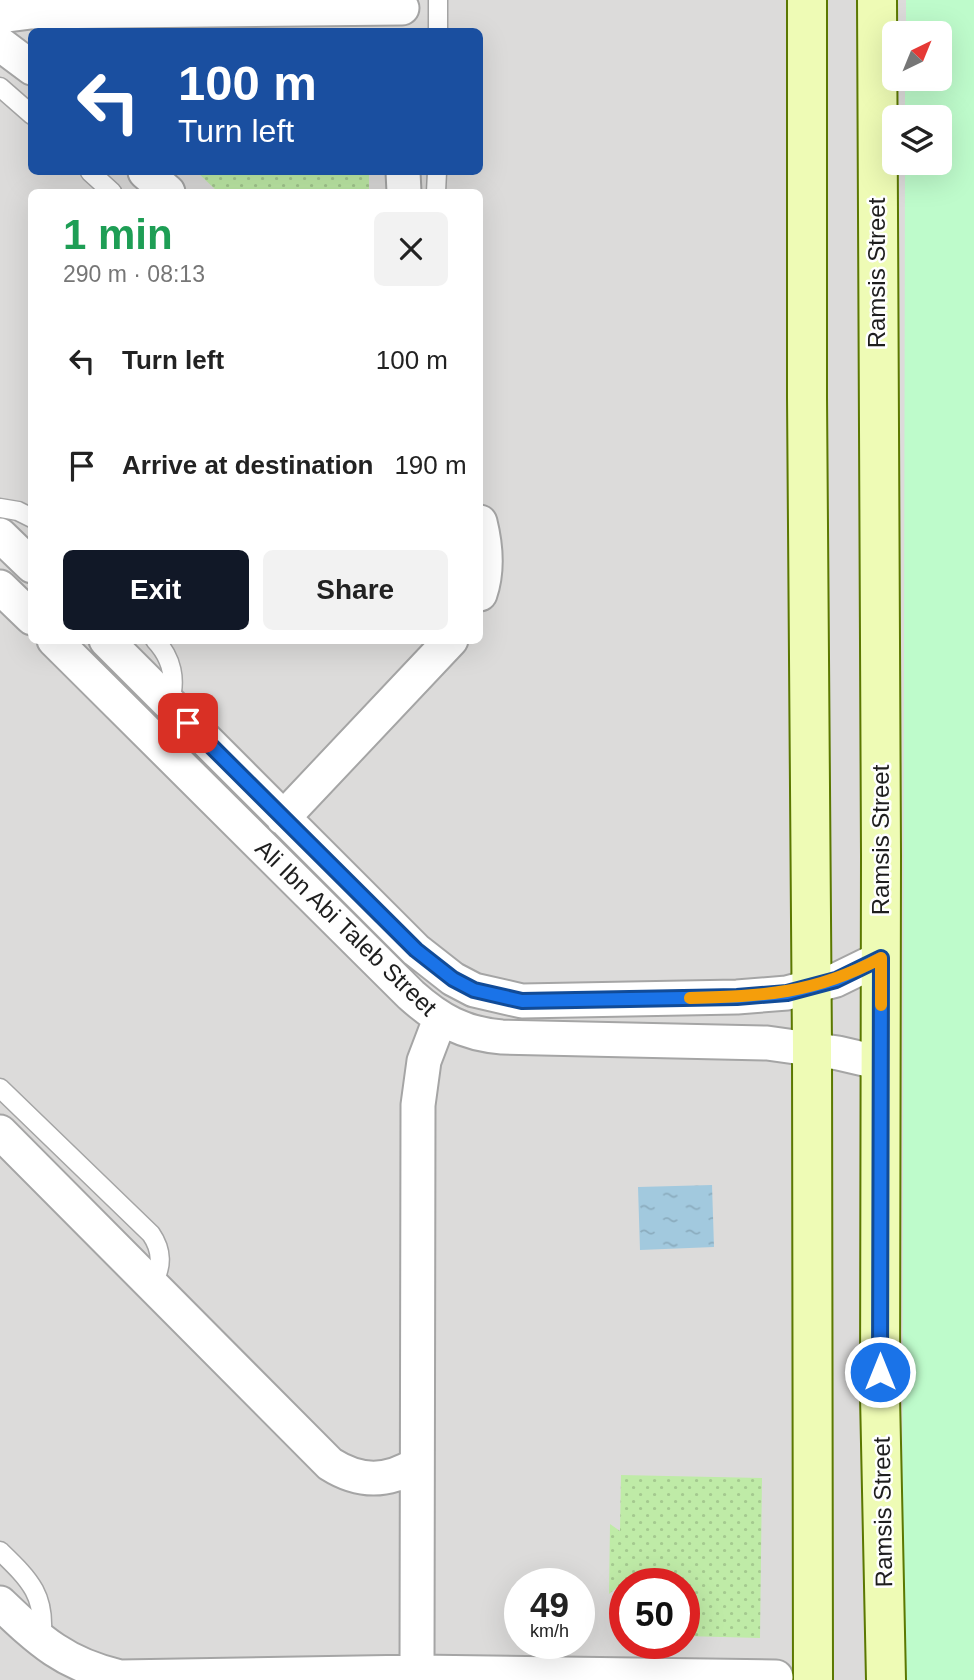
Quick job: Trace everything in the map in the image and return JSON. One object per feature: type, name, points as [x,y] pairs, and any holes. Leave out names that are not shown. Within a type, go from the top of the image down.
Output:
[{"type":"main road","points":[[795,1679],[812,1048],[807,0]]},
{"type":"main road","name":"Ramsis Street","points":[[877,0],[880,1396],[886,1680]]},
{"type":"street","points":[[0,16],[31,12],[402,13]]},
{"type":"street","points":[[0,44],[28,65]]},
{"type":"street","points":[[148,175],[165,189]]},
{"type":"street","points":[[1,530],[28,562]]},
{"type":"street","points":[[483,536],[483,578]]},
{"type":"street","points":[[28,566],[1,589],[28,614]]},
{"type":"street","name":"Ali Ibn Abi Taleb Street","points":[[58,644],[411,996],[454,1027],[486,1036],[766,1043],[812,1048],[881,1063]]},
{"type":"street","name":"Ali Ibn Abi Taleb Street","points":[[110,644],[416,950],[453,979],[474,990],[509,1000],[535,1002],[737,997],[787,993],[812,987],[836,980],[881,958]]},
{"type":"street","points":[[283,818],[447,644]]},
{"type":"street","points":[[416,1672],[418,1105],[424,1061],[440,1019]]},
{"type":"street","points":[[0,1132],[330,1464],[343,1472],[371,1480],[403,1473],[417,1464]]},
{"type":"street","points":[[0,1603],[41,1641],[66,1658],[92,1670],[120,1677],[167,1679],[416,1672],[795,1679]]},
{"type":"lane","points":[[438,0],[438,28]]},
{"type":"lane","points":[[0,87],[28,112]]},
{"type":"lane","points":[[93,175],[109,189]]},
{"type":"lane","points":[[1,530],[18,511],[28,516]]},
{"type":"lane","points":[[158,644],[170,664],[173,684],[169,704]]},
{"type":"lane","points":[[0,1088],[151,1234],[156,1241],[160,1258],[160,1268],[152,1283]]},
{"type":"lane","points":[[0,1551],[27,1577],[34,1589],[42,1614],[41,1641]]},
{"type":"shaded area","points":[[0,0],[974,0],[974,1680],[0,1680]]},
{"type":"green space","points":[[906,0],[974,0],[974,1680],[902,1680],[905,175],[952,175],[952,105],[905,105],[905,91],[952,91],[952,21],[906,21]]},
{"type":"green space","points":[[200,175],[369,175],[369,189],[215,189]]},
{"type":"green space","points":[[621,1475],[762,1478],[760,1638],[700,1636],[700,1568],[609,1568],[610,1524],[620,1531]]},
{"type":"water","points":[[712,1185],[714,1247],[640,1250],[638,1187]]},
{"type":"slow traffic","points":[[690,998],[787,993],[836,980],[881,958],[881,1005]]},
{"type":"route","points":[[188,723],[416,950],[434,966],[474,990],[522,1001],[737,997],[787,993],[812,987],[836,980],[881,958],[880,1372]]}]
